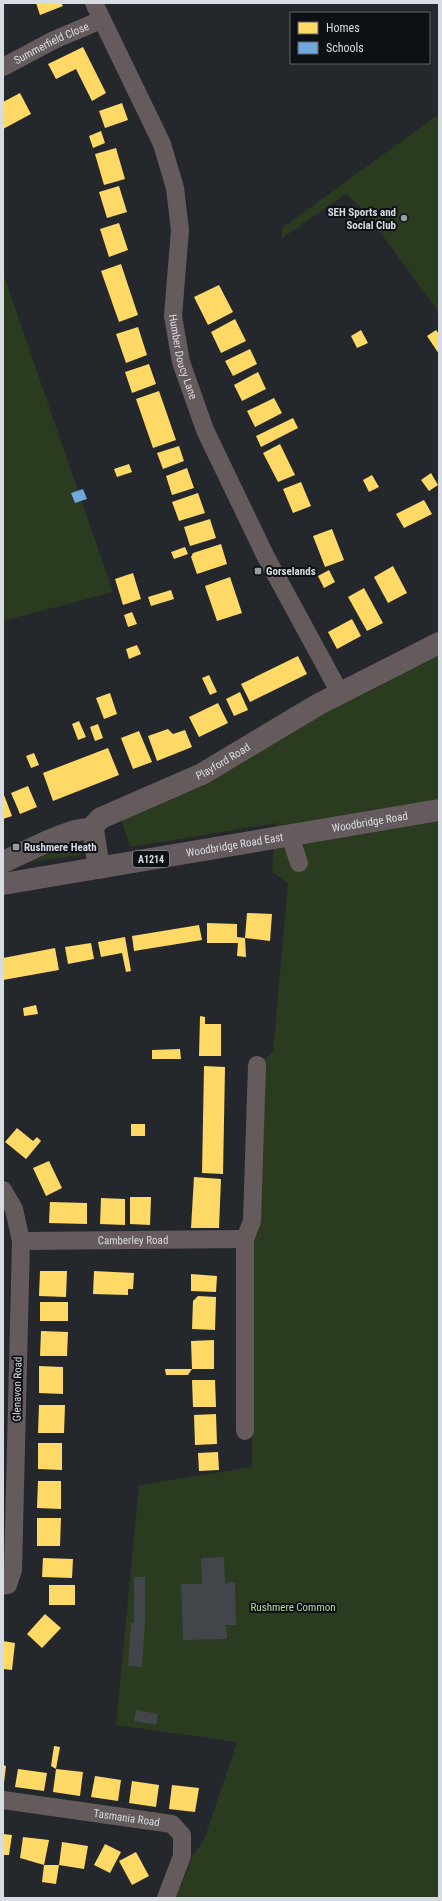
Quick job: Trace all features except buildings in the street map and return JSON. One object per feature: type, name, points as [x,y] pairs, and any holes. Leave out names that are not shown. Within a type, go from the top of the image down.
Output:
[{"type":"main road","name":"Woodbridge Road","points":[[295,834],[439,810]]},
{"type":"main road","name":"Woodbridge Road East","points":[[3,884],[295,834]]},
{"type":"street","name":"Humber Doucy Lane","points":[[94,3],[162,144],[175,188],[180,230],[173,316],[181,362],[202,423],[265,555],[340,693]]},
{"type":"street","name":"Summerfield Close","points":[[3,67],[54,40],[101,20]]},
{"type":"street","name":"Playford Road","points":[[93,830],[94,825],[101,818],[202,774],[340,693],[439,643]]},
{"type":"street","points":[[3,862],[75,830],[89,829],[93,830],[99,868]]},
{"type":"street","points":[[295,834],[299,863]]},
{"type":"street","points":[[245,1431],[245,1239],[252,1221],[257,1065]]},
{"type":"street","name":"Glenavon Road","points":[[3,1190],[14,1209],[21,1241],[13,1570],[8,1585],[3,1586]]},
{"type":"street","name":"Camberley Road","points":[[21,1241],[245,1239]]},
{"type":"street","name":"Tasmania Road","points":[[3,1800],[172,1824],[182,1835],[182,1856],[166,1898]]},
{"type":"green space","name":"SEH Sports and Social Club","points":[[439,114],[439,312],[363,209],[346,194],[282,238],[282,228]]},
{"type":"green space","points":[[3,273],[113,592],[3,621]]},
{"type":"green space","name":"Rushmere Common","points":[[439,653],[439,1898],[176,1898],[193,1855],[204,1840],[237,1742],[116,1725],[139,1485],[252,1467],[254,1243],[252,1221],[257,1065],[273,1052],[288,883],[272,872],[276,823],[131,847],[122,823],[123,819],[322,712]]},
{"type":"green space","points":[[71,840],[79,841],[82,848],[81,855],[17,864]]},
{"type":"place","name":"SEH Sports and Social Club","points":[[404,218]]},
{"type":"place","name":"Gorselands","points":[[258,571]]},
{"type":"place","name":"Rushmere Heath","points":[[16,847]]}]
